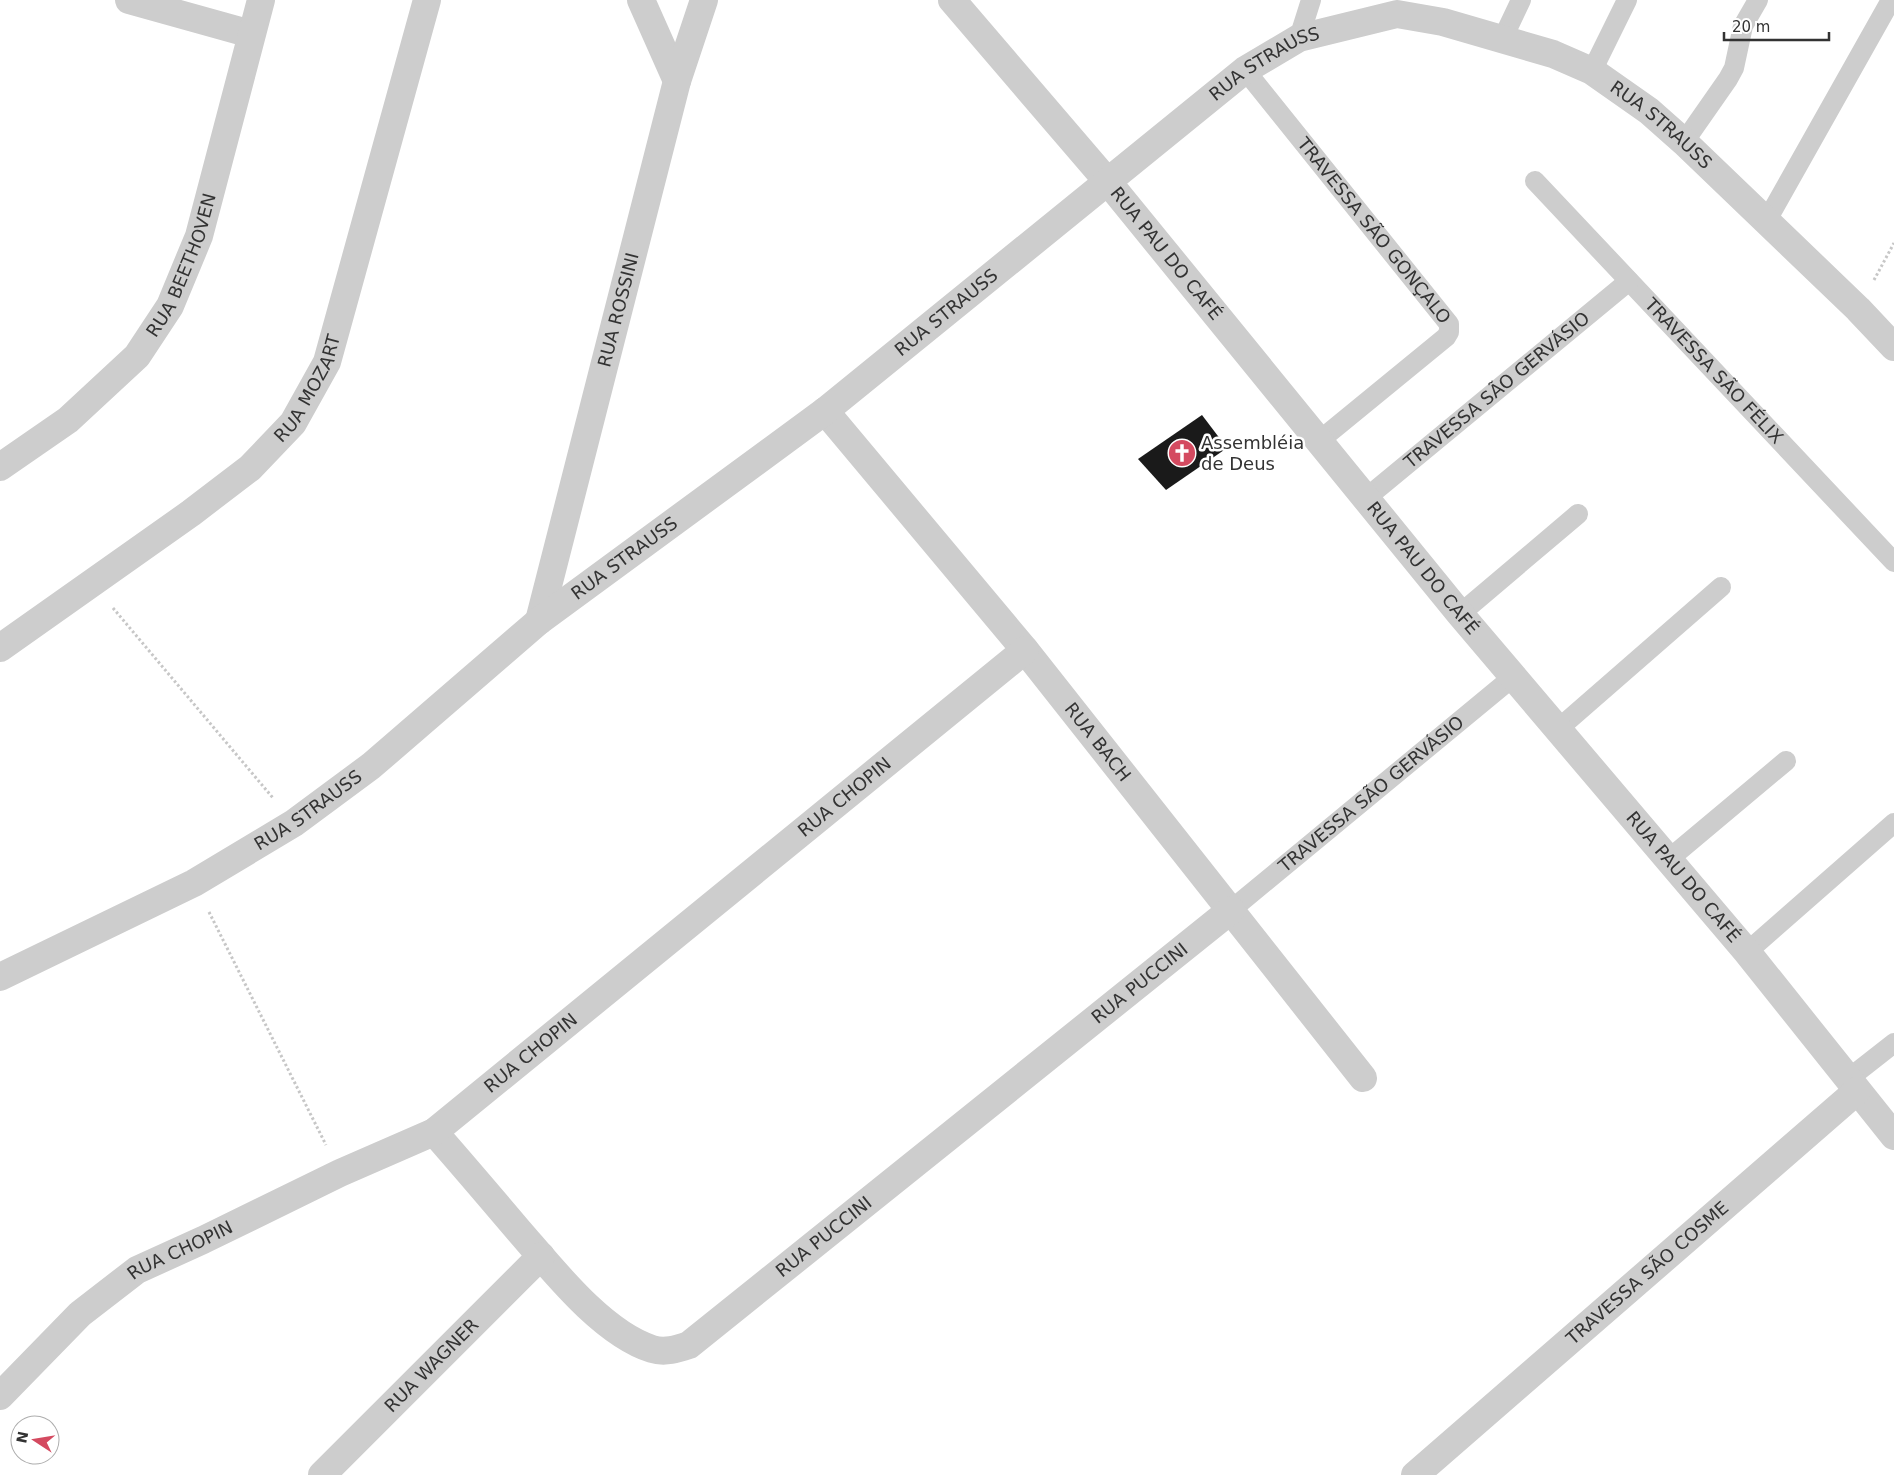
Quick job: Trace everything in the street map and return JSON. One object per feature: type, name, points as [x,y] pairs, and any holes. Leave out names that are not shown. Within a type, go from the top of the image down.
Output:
[{"type":"street","points":[[129,0],[251,34]]},
{"type":"street","name":"RUA BEETHOVEN","points":[[0,467],[68,420],[137,356],[170,306],[199,236],[261,0]]},
{"type":"street","name":"RUA MOZART","points":[[0,648],[191,513],[250,468],[293,423],[327,362],[427,0]]},
{"type":"street","points":[[641,0],[677,81]]},
{"type":"street","name":"RUA ROSSINI","points":[[539,621],[677,81],[704,0]]},
{"type":"street","name":"RUA PAU DO CAFÉ","points":[[952,0],[1108,182],[1460,614],[1747,952],[1894,1136]]},
{"type":"street","name":"RUA STRAUSS","points":[[0,977],[194,883],[294,823],[372,766],[539,621],[825,411],[1245,70],[1298,38],[1400,7],[1443,22],[1504,38],[1553,54],[1592,71],[1649,111],[1684,142],[1858,309],[1894,347]]},
{"type":"street","name":"RUA BACH","points":[[825,411],[1025,650],[1363,1078]]},
{"type":"street","name":"RUA CHOPIN","points":[[0,1396],[80,1314],[137,1270],[340,1173],[434,1132],[1025,650]]},
{"type":"street","name":"RUA PUCCINI","points":[[434,1132],[574,1293],[606,1321],[637,1343],[654,1350],[670,1351],[689,1345],[1231,910]]},
{"type":"street","name":"TRAVESSA SÃO COSME","points":[[1415,1475],[1853,1085]]},
{"type":"street","name":"RUA WAGNER","points":[[322,1475],[541,1256]]},
{"type":"lane","points":[[1298,38],[1311,0]]},
{"type":"lane","points":[[1504,38],[1521,0]]},
{"type":"lane","points":[[1592,71],[1627,0]]},
{"type":"lane","points":[[1684,142],[1734,68],[1743,26],[1758,0]]},
{"type":"lane","points":[[1766,222],[1891,0]]},
{"type":"lane","name":"TRAVESSA SÃO GONÇALO","points":[[1245,70],[1450,328],[1446,337],[1319,441]]},
{"type":"lane","name":"TRAVESSA SÃO FÉLIX","points":[[1535,181],[1894,562]]},
{"type":"lane","name":"TRAVESSA SÃO GERVÁSIO","points":[[1365,499],[1629,280]]},
{"type":"lane","points":[[1460,614],[1578,514]]},
{"type":"lane","points":[[1557,730],[1720,587]]},
{"type":"lane","name":"TRAVESSA SÃO GERVÁSIO","points":[[1231,910],[1513,677]]},
{"type":"lane","points":[[1669,859],[1786,761]]},
{"type":"lane","points":[[1747,952],[1894,823]]},
{"type":"lane","points":[[1853,1085],[1894,1042]]},
{"type":"path","points":[[1858,309],[1894,243]]},
{"type":"path","points":[[91,582],[294,823]]},
{"type":"path","points":[[194,883],[340,1173]]},
{"type":"building","name":"Assembléia de Deus","points":[[1202,415],[1227,448],[1166,490],[1138,459]]},
{"type":"place","name":"Assembléia de Deus","points":[[1182,453]]}]
